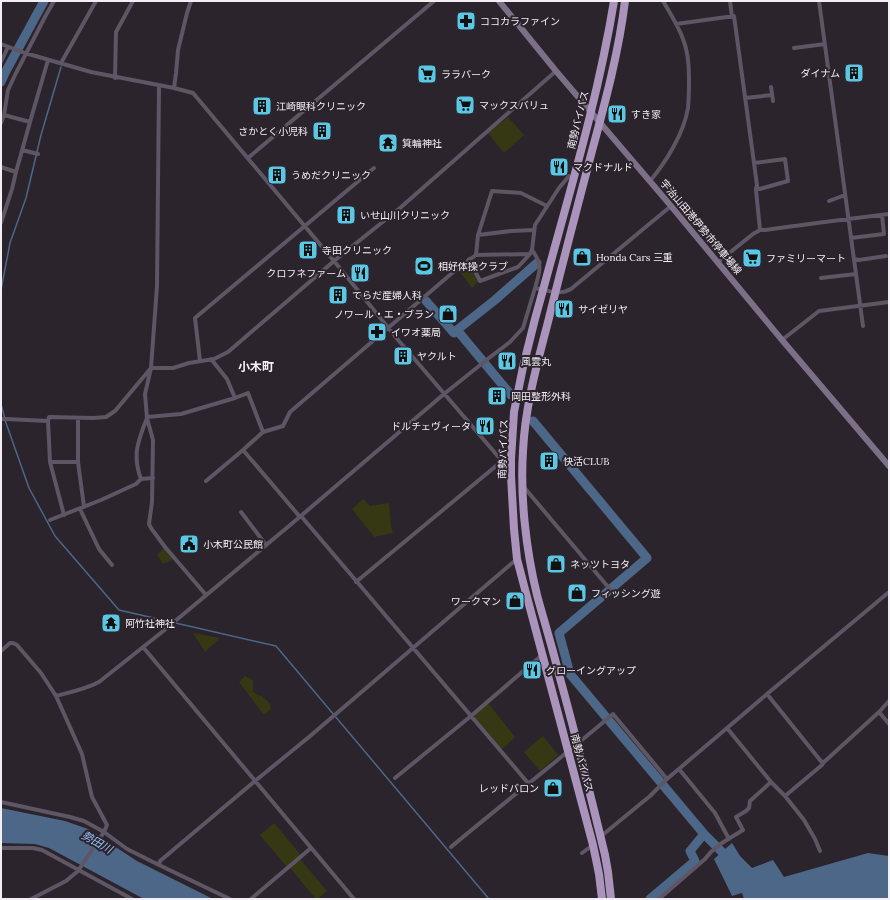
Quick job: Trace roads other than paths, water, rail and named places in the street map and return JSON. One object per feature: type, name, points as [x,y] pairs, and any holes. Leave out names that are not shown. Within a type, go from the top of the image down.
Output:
[{"type":"highway","name":"南勢バイパス","points":[[602,899],[593,845],[518,559],[506,460],[514,412],[533,326],[539,289],[590,111],[609,33],[614,1]]},
{"type":"highway","name":"南勢バイパス","points":[[611,899],[608,872],[600,837],[537,594],[528,549],[524,520],[522,453],[524,431],[534,376],[600,123],[621,29],[625,1]]},
{"type":"main road","name":"宇治山田港伊勢市停車場線","points":[[499,1],[556,71],[889,466]]},
{"type":"street","points":[[1,124],[8,90],[54,1]]},
{"type":"street","points":[[61,64],[96,1]]},
{"type":"street","points":[[115,78],[116,32],[133,1]]},
{"type":"street","points":[[174,88],[178,50],[191,1]]},
{"type":"street","points":[[248,158],[434,1]]},
{"type":"street","points":[[650,181],[664,163],[684,125],[689,99],[688,56],[684,39],[663,1]]},
{"type":"street","points":[[730,1],[732,16],[734,16],[757,185],[760,230]]},
{"type":"street","points":[[819,1],[863,326]]},
{"type":"street","points":[[676,24],[732,16]]},
{"type":"street","points":[[1,44],[48,60],[91,72],[193,93],[444,394],[506,460],[356,582]]},
{"type":"street","points":[[794,48],[825,44]]},
{"type":"street","points":[[1,62],[9,47]]},
{"type":"street","points":[[1,223],[48,60]]},
{"type":"street","points":[[151,368],[173,368],[200,360],[214,359],[228,352],[334,261],[400,208],[556,71]]},
{"type":"street","points":[[159,86],[158,286],[151,368],[145,394],[147,418],[153,440],[152,502],[149,524],[206,595]]},
{"type":"street","points":[[771,87],[773,101]]},
{"type":"street","points":[[745,98],[772,95]]},
{"type":"street","points":[[4,115],[30,122]]},
{"type":"street","points":[[22,150],[36,154]]},
{"type":"street","points":[[754,163],[785,159],[788,181],[760,189],[756,188]]},
{"type":"street","points":[[1,167],[16,172]]},
{"type":"street","points":[[200,360],[195,318],[374,168]]},
{"type":"street","points":[[469,259],[480,280],[518,267],[531,252],[535,225],[559,188],[569,176]]},
{"type":"street","points":[[476,255],[478,235],[492,191],[521,193],[547,206]]},
{"type":"street","points":[[829,201],[845,195]]},
{"type":"street","points":[[539,289],[562,293],[571,289],[671,206]]},
{"type":"street","points":[[718,262],[760,230],[889,214]]},
{"type":"street","points":[[851,238],[884,234],[882,215]]},
{"type":"street","points":[[478,235],[534,230]]},
{"type":"street","points":[[56,696],[80,690],[99,682],[179,618],[479,365],[510,342],[523,328],[539,289],[540,269],[538,258],[531,252],[476,255],[469,259],[290,412],[283,426],[263,432],[206,480]]},
{"type":"street","points":[[854,259],[859,260],[886,256]]},
{"type":"street","points":[[821,278],[856,274]]},
{"type":"street","points":[[782,340],[819,311],[889,302]]},
{"type":"street","points":[[212,359],[228,379],[234,398]]},
{"type":"street","points":[[64,515],[50,462],[49,417],[106,417],[115,411],[151,368]]},
{"type":"street","points":[[147,418],[181,414],[248,393],[263,432]]},
{"type":"street","points":[[78,418],[78,462],[82,508],[99,548],[112,565]]},
{"type":"street","points":[[141,479],[138,472],[138,441],[147,418]]},
{"type":"street","points":[[3,419],[48,421]]},
{"type":"street","points":[[243,450],[528,783]]},
{"type":"street","points":[[50,462],[78,462]]},
{"type":"street","points":[[50,520],[101,500],[136,484],[141,479],[153,478]]},
{"type":"street","points":[[523,486],[614,594]]},
{"type":"street","points":[[241,512],[266,545]]},
{"type":"street","points":[[158,865],[160,861],[518,559]]},
{"type":"street","points":[[600,837],[889,592]]},
{"type":"street","points":[[1,651],[10,643],[18,645],[41,673],[56,696],[82,754],[92,797],[107,825],[104,833],[78,871],[66,881],[31,899]]},
{"type":"street","points":[[143,647],[354,899]]},
{"type":"street","points":[[395,778],[471,716],[542,655]]},
{"type":"street","points":[[767,694],[823,763]]},
{"type":"street","points":[[785,796],[822,765],[889,701]]},
{"type":"street","points":[[879,712],[889,724]]},
{"type":"street","points":[[451,846],[613,714],[667,779]]},
{"type":"street","points":[[727,728],[771,782],[785,796],[810,828],[820,851]]},
{"type":"street","points":[[679,769],[715,813],[729,839]]},
{"type":"street","points":[[658,899],[705,859],[721,843],[742,830],[736,817],[749,808],[750,801],[771,782]]},
{"type":"street","points":[[1,802],[84,821],[127,849],[230,899]]},
{"type":"street","points":[[582,853],[593,845]]},
{"type":"street","points":[[1,848],[33,848],[42,850],[78,871],[132,899]]},
{"type":"street","points":[[251,899],[312,848]]},
{"type":"water","name":"勢田川","points":[[1,808],[65,821],[88,829],[137,861],[213,899],[144,899],[49,848],[35,844],[1,843]]},
{"type":"water","points":[[732,843],[740,856],[752,868],[773,860],[784,877],[868,853],[889,856],[889,899],[744,899],[742,893],[732,896],[714,859]]},
{"type":"waterway","points":[[1,82],[44,1]]},
{"type":"waterway","points":[[1,290],[10,243],[26,198],[41,135],[61,67]]},
{"type":"waterway","points":[[457,330],[495,300],[537,263]]},
{"type":"waterway","points":[[426,301],[454,333],[457,330],[511,395]]},
{"type":"waterway","points":[[1,404],[6,423],[29,488],[55,536],[119,610],[276,646],[489,899]]},
{"type":"waterway","points":[[533,421],[647,558],[559,633],[570,674],[704,834]]},
{"type":"waterway","points":[[650,899],[695,861],[690,851],[704,834],[722,852]]},
{"type":"place","name":"ココカラファイン","points":[[466,21]]},
{"type":"place","name":"ダイナム","points":[[854,73]]},
{"type":"place","name":"ララパーク","points":[[427,74]]},
{"type":"place","name":"マックスバリュ","points":[[465,105]]},
{"type":"place","name":"江崎眼科クリニック","points":[[262,106]]},
{"type":"place","name":"すき家","points":[[617,114]]},
{"type":"place","name":"さかとく小児科","points":[[322,131]]},
{"type":"place","name":"箕輪神社","points":[[388,143]]},
{"type":"place","name":"マクドナルド","points":[[559,167]]},
{"type":"place","name":"うめだクリニック","points":[[277,175]]},
{"type":"place","name":"いせ山川クリニック","points":[[346,215]]},
{"type":"place","name":"寺田クリニック","points":[[308,250]]},
{"type":"place","name":"Honda Cars 三重","points":[[582,257]]},
{"type":"place","name":"ファミリーマート","points":[[752,258]]},
{"type":"place","name":"相好体操クラブ","points":[[424,266]]},
{"type":"place","name":"クロフネファーム","points":[[360,273]]},
{"type":"place","name":"てらだ産婦人科","points":[[338,295]]},
{"type":"place","name":"サイゼリヤ","points":[[564,309]]},
{"type":"place","name":"ノワール・エ・ブラン","points":[[448,314]]},
{"type":"place","name":"イワオ薬局","points":[[377,332]]},
{"type":"place","name":"ヤクルト","points":[[403,356]]},
{"type":"place","name":"風雲丸","points":[[507,361]]},
{"type":"place","name":"岡田整形外科","points":[[497,396]]},
{"type":"place","name":"ドルチェヴィータ","points":[[485,426]]},
{"type":"place","name":"快活CLUB","points":[[549,461]]},
{"type":"place","name":"小木町公民館","points":[[189,544]]},
{"type":"place","name":"ネッツトヨタ","points":[[556,564]]},
{"type":"place","name":"フィッシング遊","points":[[577,593]]},
{"type":"place","name":"ワークマン","points":[[515,601]]},
{"type":"place","name":"阿竹社神社","points":[[111,623]]},
{"type":"place","name":"グローイングアップ","points":[[532,670]]},
{"type":"place","name":"レッドバロン","points":[[553,788]]},
{"type":"district","name":"小木町","points":[[256,366]]}]
